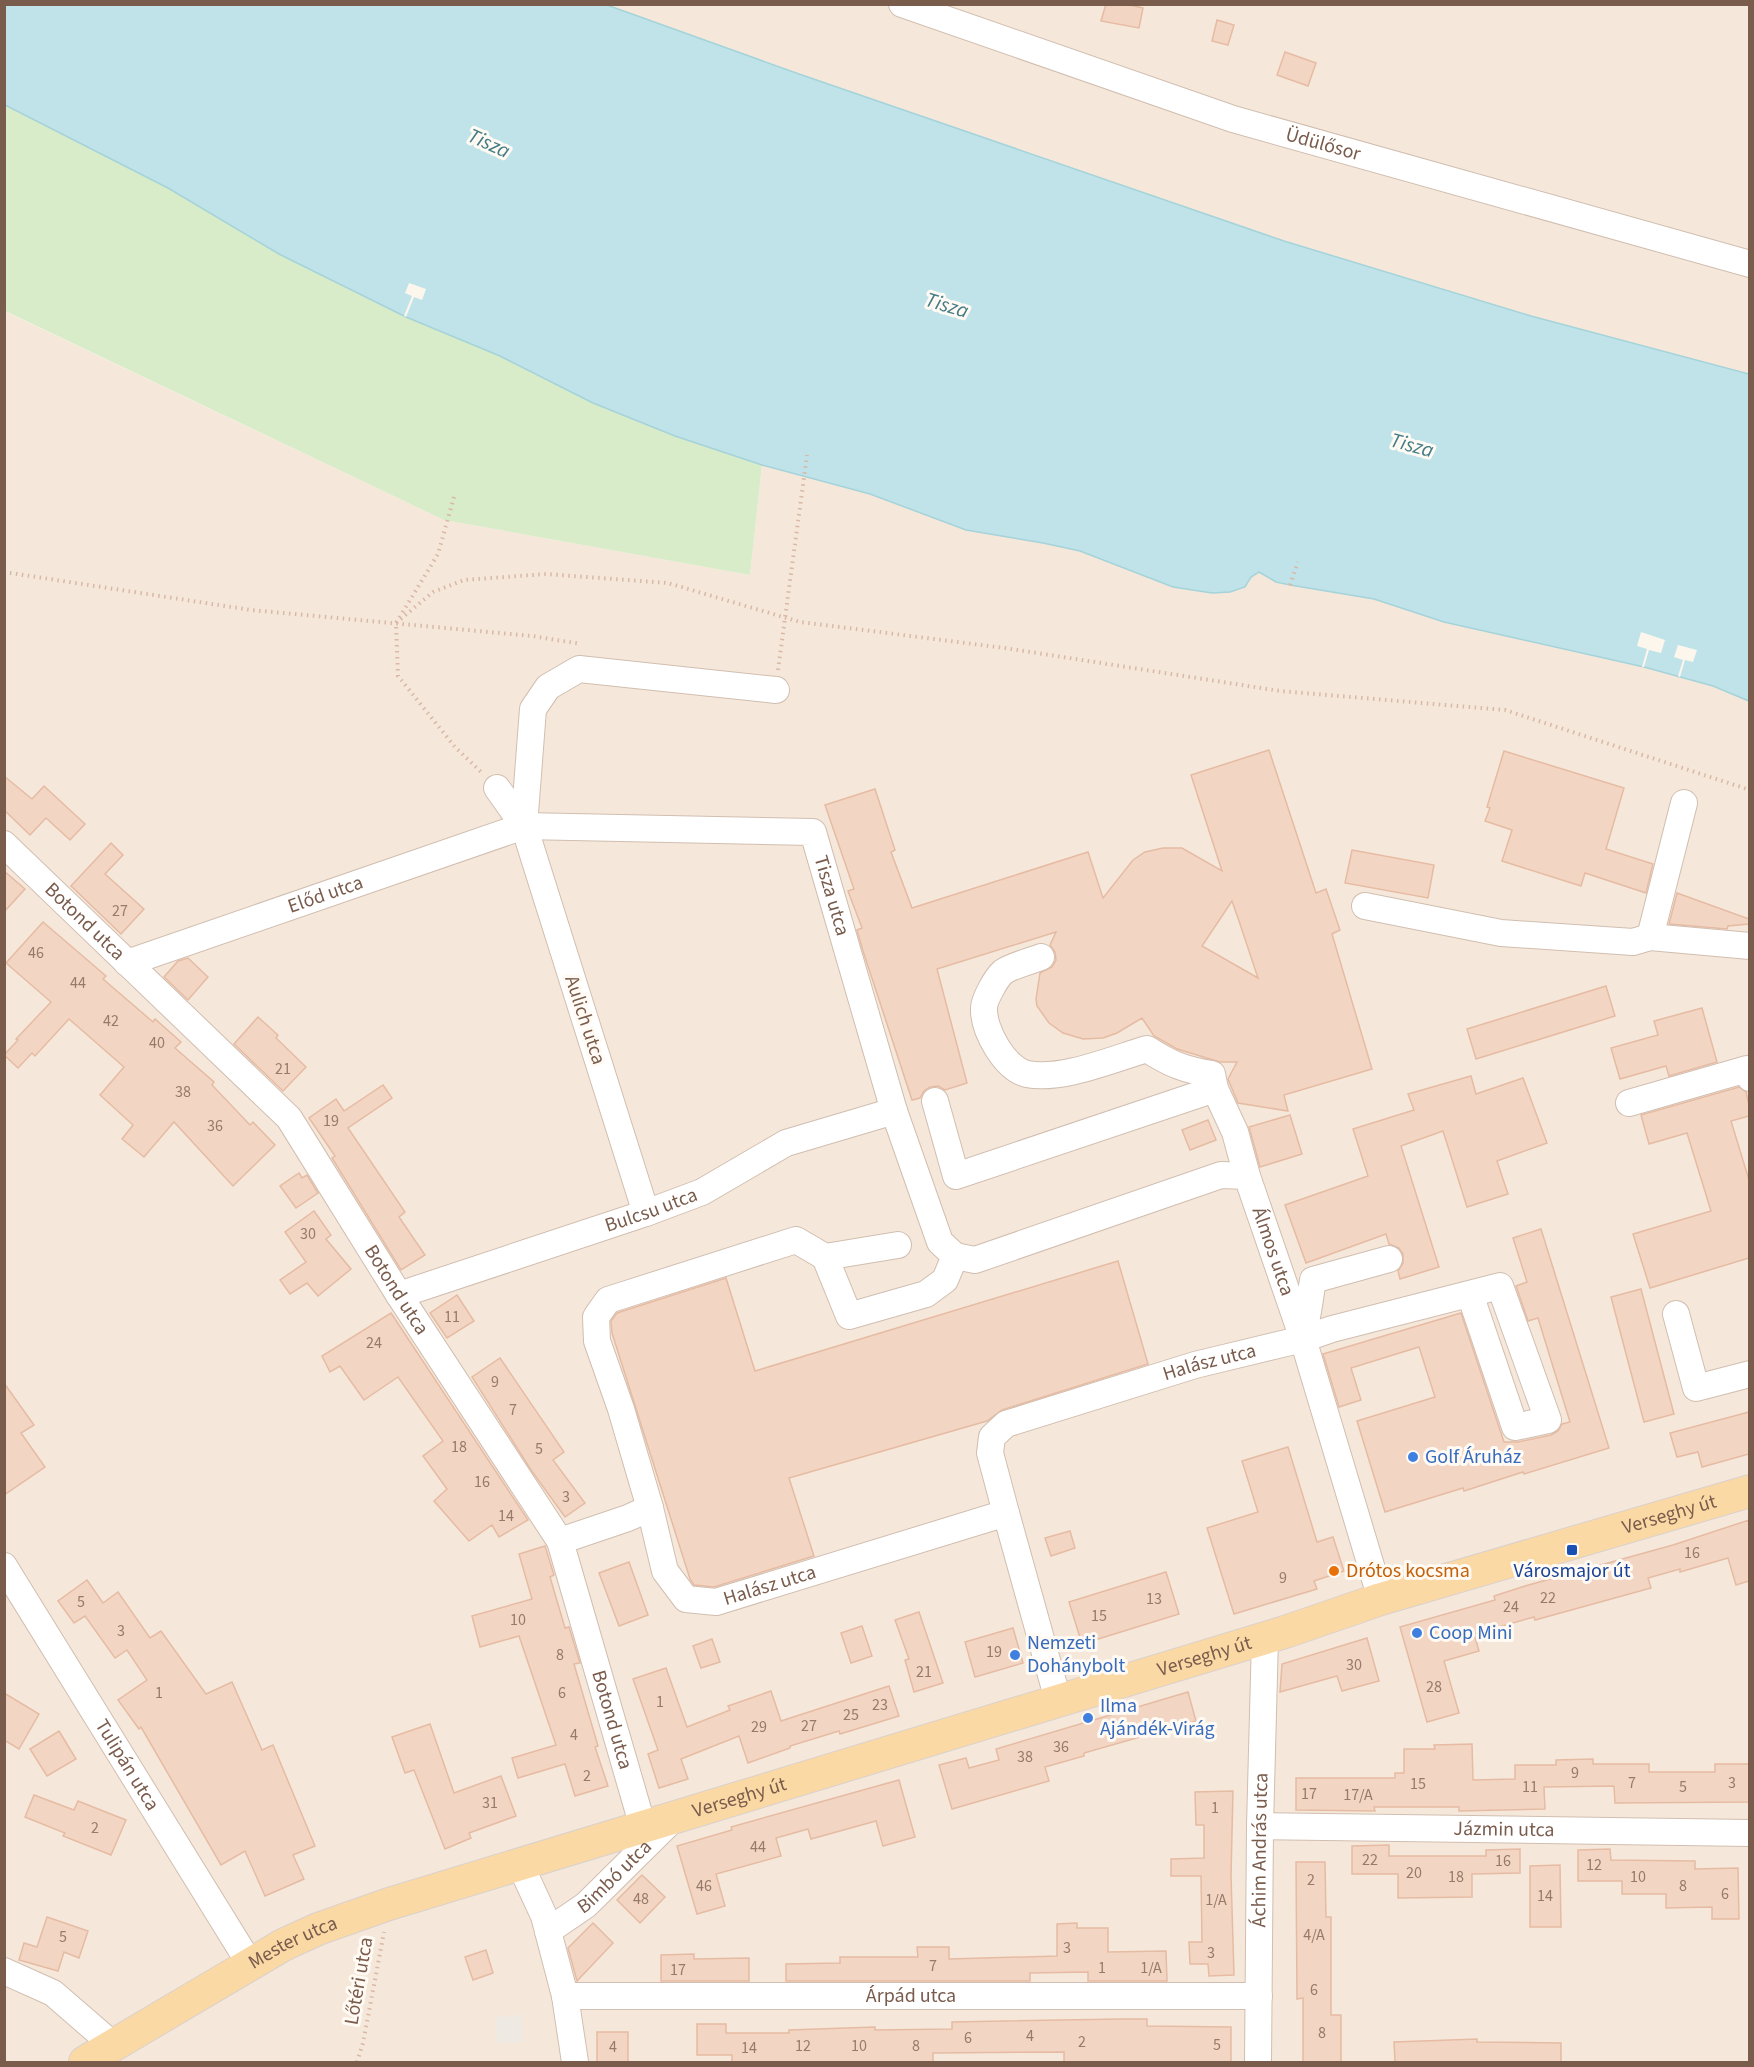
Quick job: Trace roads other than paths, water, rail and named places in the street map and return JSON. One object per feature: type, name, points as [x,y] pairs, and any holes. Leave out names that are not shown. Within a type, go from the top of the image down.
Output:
[{"type":"main road","name":"Verseghy út","points":[[520,1864],[1265,1638],[1381,1599],[1749,1491]]},
{"type":"main road","name":"Mester utca","points":[[85,2062],[283,1945],[318,1929],[389,1904],[520,1864]]},
{"type":"street","name":"Üdülősor","points":[[902,4],[1048,57],[1233,119],[1749,264]]},
{"type":"street","points":[[524,826],[533,709],[548,687],[579,669],[777,680]]},
{"type":"street","points":[[497,788],[524,826]]},
{"type":"street","points":[[1650,937],[1684,803]]},
{"type":"street","name":"Előd utca","points":[[127,963],[524,826]]},
{"type":"street","name":"Tisza utca","points":[[524,826],[813,832],[894,1111],[940,1242],[965,1258]]},
{"type":"street","name":"Aulich utca","points":[[524,826],[646,1213]]},
{"type":"street","name":"Botond utca","points":[[4,844],[289,1118],[399,1295],[560,1542],[643,1827]]},
{"type":"street","points":[[1365,906],[1501,933],[1633,942],[1650,937],[1749,946]]},
{"type":"street","points":[[935,1101],[956,1176],[1215,1089],[1212,1074],[1185,1070],[1147,1049],[1056,1076],[1024,1074],[1004,1058],[990,1036],[984,1008],[990,991],[1003,972],[1041,957]]},
{"type":"street","points":[[1629,1103],[1747,1069],[1749,1078]]},
{"type":"street","name":"Álmos utca","points":[[1215,1089],[1235,1132],[1247,1176],[1303,1339],[1381,1599]]},
{"type":"street","name":"Bulcsu utca","points":[[399,1295],[646,1213],[702,1192],[786,1143],[894,1111]]},
{"type":"street","points":[[898,1245],[825,1257],[849,1316],[926,1294],[945,1280],[965,1258],[1221,1175],[1247,1176]]},
{"type":"street","name":"Halász utca","points":[[825,1257],[796,1240],[608,1300],[596,1317],[597,1341],[621,1409],[650,1508],[664,1571],[686,1599],[716,1602],[1006,1513]]},
{"type":"street","points":[[1303,1339],[1314,1280],[1389,1260]]},
{"type":"street","name":"Halász utca","points":[[1058,1700],[990,1453],[992,1437],[1006,1424],[1195,1365],[1303,1339],[1332,1329],[1500,1286],[1548,1419],[1515,1427],[1470,1294]]},
{"type":"street","points":[[1676,1314],[1696,1388],[1749,1374]]},
{"type":"street","points":[[560,1542],[650,1508]]},
{"type":"street","name":"Tulipán utca","points":[[7,1576],[250,1964]]},
{"type":"street","name":"Áchim András utca","points":[[1258,2062],[1260,1826],[1265,1638]]},
{"type":"street","name":"Bimbó utca","points":[[548,1932],[586,1905],[675,1817]]},
{"type":"street","name":"Jázmin utca","points":[[1260,1826],[1749,1833]]},
{"type":"street","points":[[520,1864],[544,1916],[565,1996],[575,2062]]},
{"type":"street","points":[[4,1971],[53,1993],[113,2046]]},
{"type":"street","name":"Árpád utca","points":[[565,1996],[1258,1996]]},
{"type":"water","name":"Tisza","points":[[4,5],[607,5],[799,74],[1284,241],[1531,316],[1749,374],[1749,701],[1713,686],[1644,667],[1444,622],[1374,599],[1276,582],[1259,572],[1251,577],[1245,587],[1230,592],[1212,593],[1173,587],[1080,551],[966,530],[870,494],[762,465],[675,436],[593,403],[500,356],[406,317],[279,254],[168,188],[5,105]]},
{"type":"place","name":"Golf Áruház","points":[[1413,1457]]},
{"type":"place","name":"Városmajor út","points":[[1572,1550]]},
{"type":"place","name":"Drótos kocsma","points":[[1334,1571]]},
{"type":"place","name":"Coop Mini","points":[[1417,1633]]},
{"type":"place","name":"Nemzeti Dohánybolt","points":[[1015,1655]]},
{"type":"place","name":"Ilma Ajándék-Virág","points":[[1088,1718]]}]
